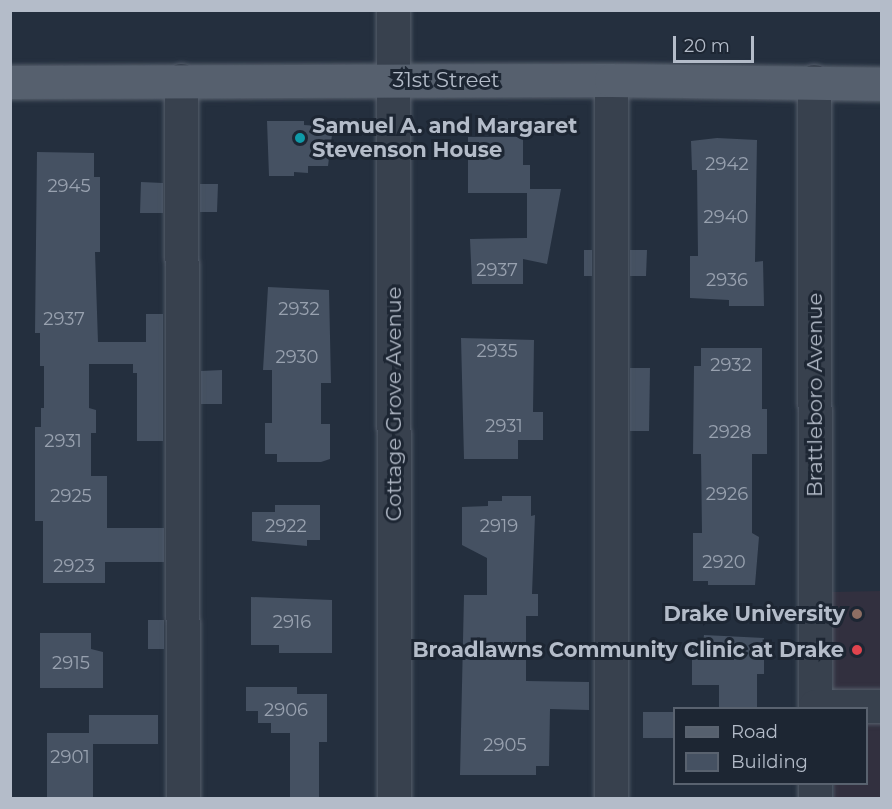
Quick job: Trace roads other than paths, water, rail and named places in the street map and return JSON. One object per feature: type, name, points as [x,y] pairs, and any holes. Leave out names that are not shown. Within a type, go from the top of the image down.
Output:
[{"type":"main road","name":"31st Street","points":[[10,82],[611,80],[814,81],[882,84]]},
{"type":"street","name":"Cottage Grove Avenue","points":[[393,10],[394,798]]},
{"type":"street","points":[[181,80],[183,798]]},
{"type":"street","points":[[611,80],[611,798]]},
{"type":"street","name":"Brattleboro Avenue","points":[[814,81],[815,707]]},
{"type":"street","points":[[815,707],[882,706]]},
{"type":"place","name":"Samuel A. and Margaret Stevenson House","points":[[300,138]]},
{"type":"place","name":"Drake University","points":[[857,614]]},
{"type":"place","name":"Broadlawns Community Clinic at Drake","points":[[857,650]]}]
